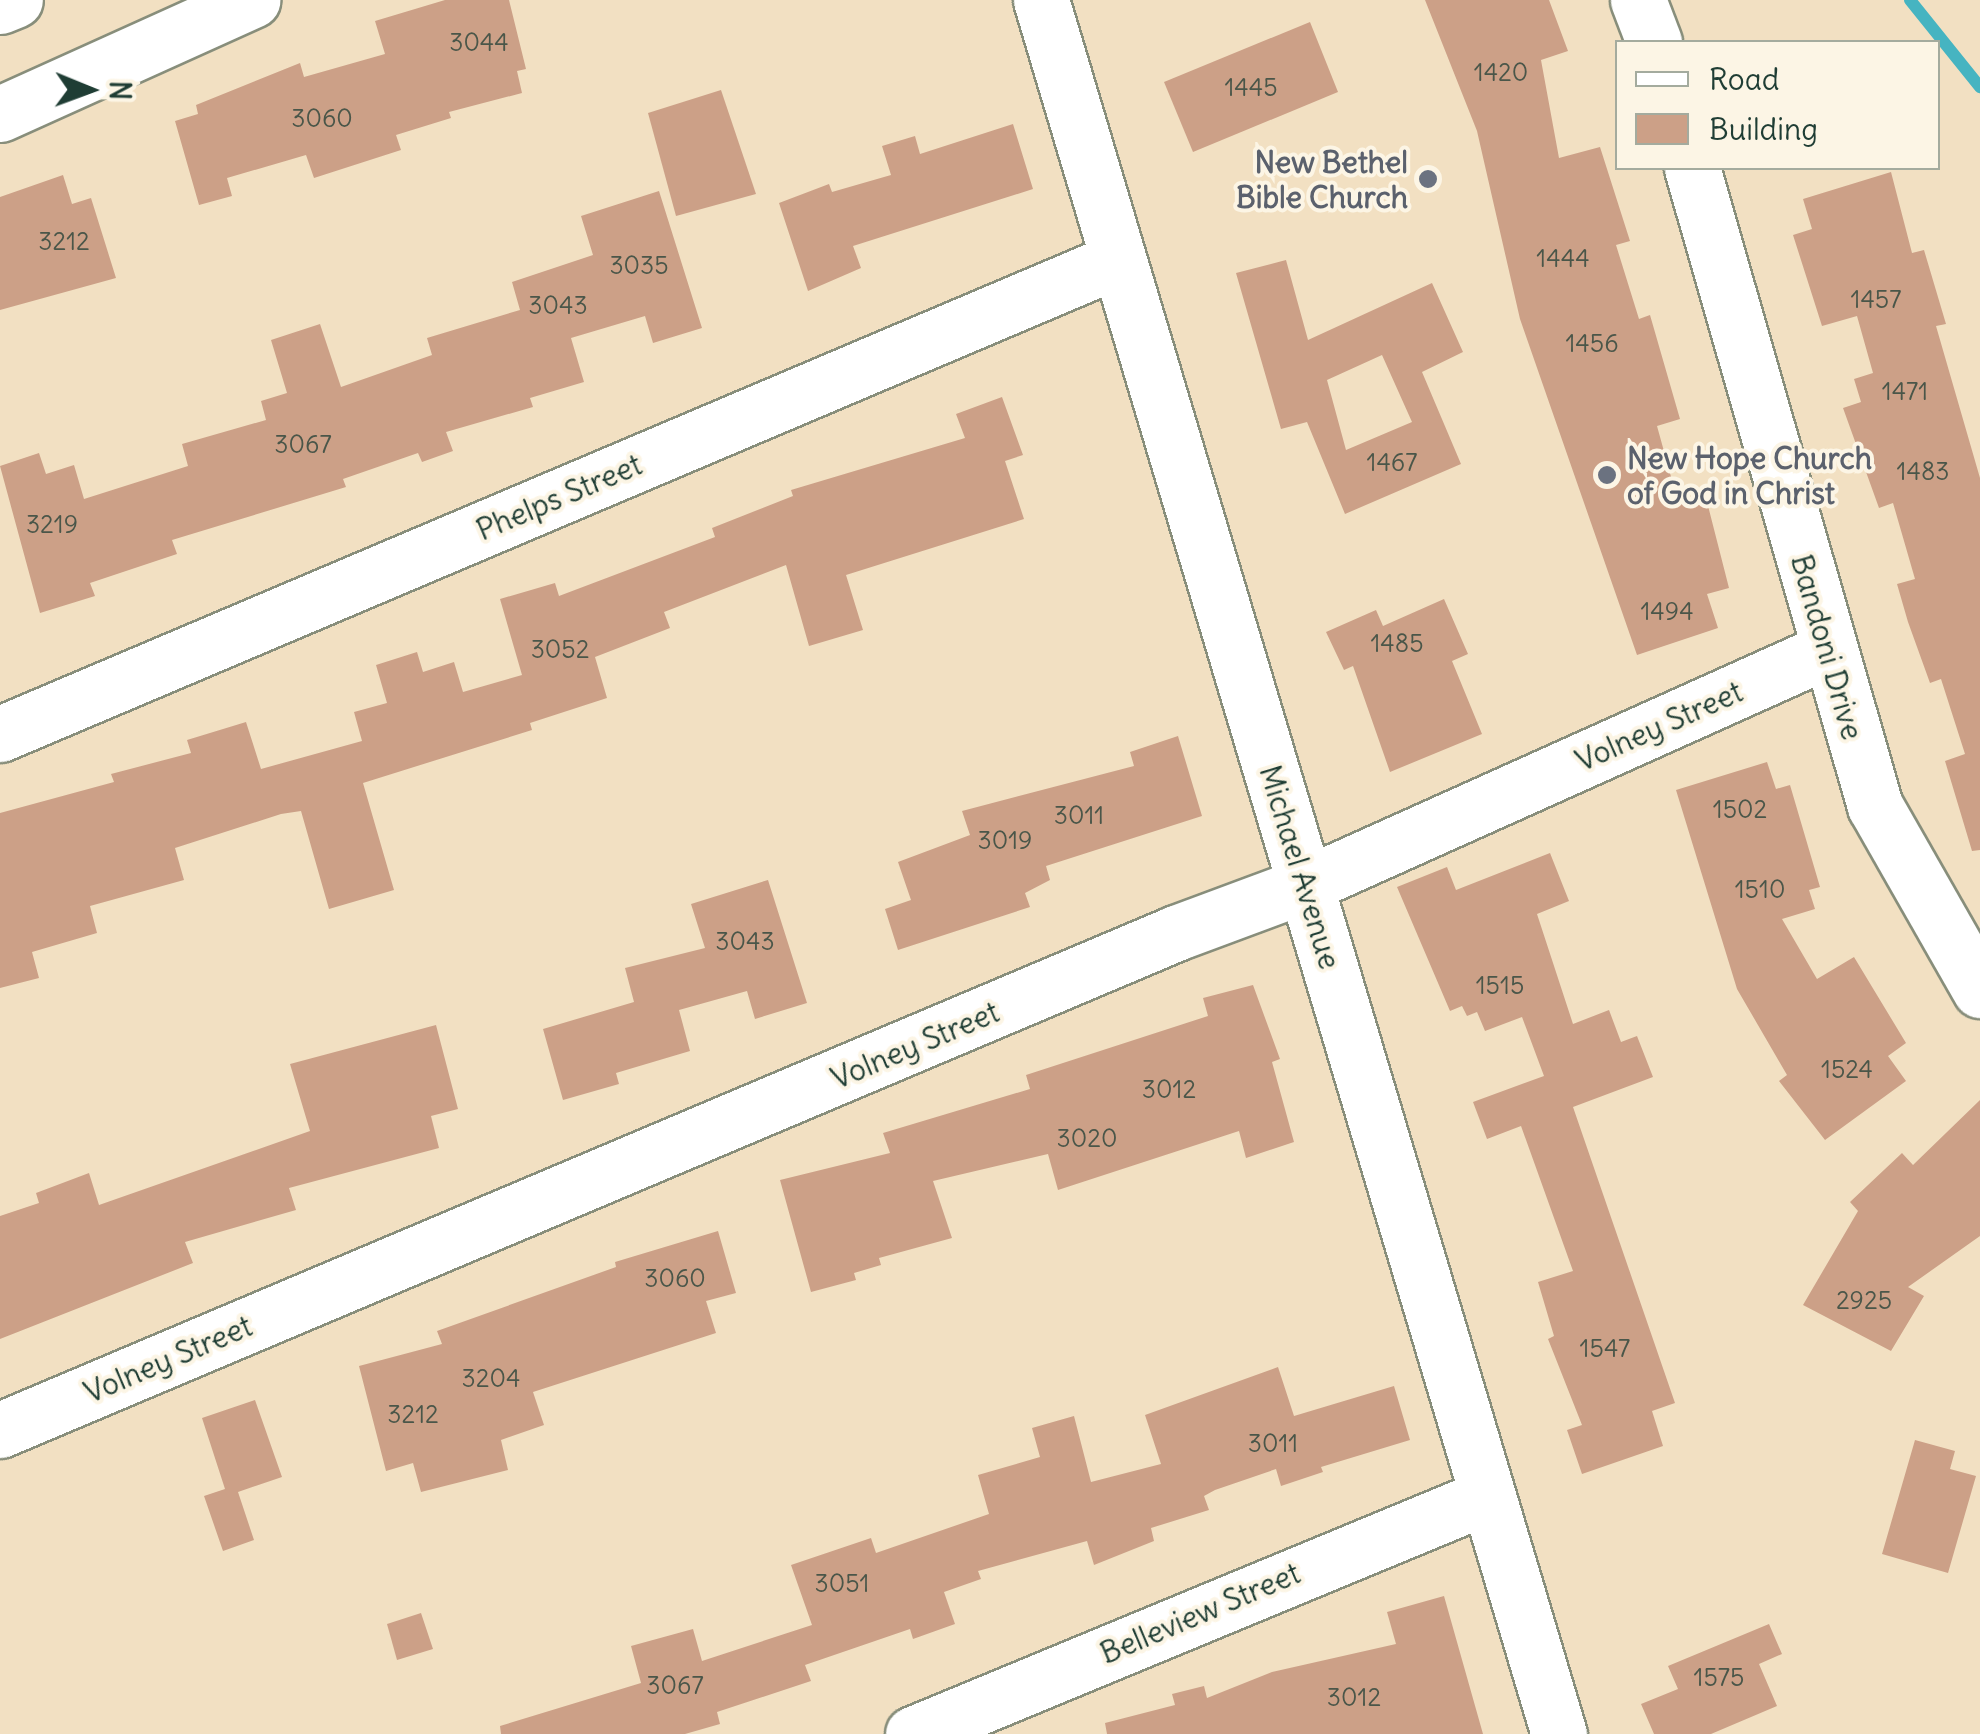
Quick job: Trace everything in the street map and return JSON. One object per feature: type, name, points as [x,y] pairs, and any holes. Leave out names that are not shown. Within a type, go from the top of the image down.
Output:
[{"type":"street","points":[[0,6],[14,0]]},
{"type":"street","points":[[0,114],[252,0]]},
{"type":"street","name":"Michael Avenue","points":[[1041,0],[1559,1734]]},
{"type":"street","points":[[1638,0],[1653,40]]},
{"type":"street","name":"Bandoni Drive","points":[[1693,170],[1826,651],[1875,806],[1980,990]]},
{"type":"street","name":"Phelps Street","points":[[0,734],[1118,260]]},
{"type":"street","name":"Volney Street","points":[[0,1430],[1176,933],[1305,884],[1826,651]]},
{"type":"street","name":"Belleview Street","points":[[913,1734],[1488,1496]]},
{"type":"building","points":[[445,0],[509,0],[526,69],[517,71],[522,93],[449,112],[451,118],[396,135],[401,150],[314,178],[306,155],[227,178],[232,196],[199,205],[175,121],[198,114],[196,105],[300,63],[304,77],[385,54],[375,21]]},
{"type":"building","points":[[1425,0],[1549,0],[1568,51],[1541,60],[1559,158],[1600,147],[1630,241],[1616,245],[1639,319],[1650,315],[1680,419],[1657,426],[1678,502],[1705,494],[1729,588],[1707,594],[1718,628],[1637,655],[1520,319],[1477,131]]},
{"type":"building","points":[[1310,22],[1338,92],[1193,152],[1164,82]]},
{"type":"building","points":[[721,90],[756,194],[676,216],[648,113]]},
{"type":"building","points":[[1013,124],[1033,189],[853,246],[861,268],[808,291],[779,203],[829,184],[832,192],[891,175],[882,146],[915,136],[920,154]]},
{"type":"building","points":[[1891,172],[1912,253],[1924,250],[1946,324],[1936,326],[1980,478],[1980,850],[1972,851],[1945,761],[1965,754],[1941,679],[1930,683],[1897,584],[1915,579],[1893,503],[1879,508],[1843,408],[1861,402],[1854,379],[1873,373],[1857,316],[1822,326],[1793,235],[1812,229],[1803,199]]},
{"type":"building","points":[[63,175],[72,204],[91,198],[116,278],[0,310],[0,197]]},
{"type":"building","points":[[659,191],[702,328],[653,343],[645,316],[571,338],[584,382],[530,398],[533,407],[446,432],[453,451],[422,462],[418,453],[343,479],[346,487],[172,540],[177,554],[90,583],[95,596],[40,613],[0,466],[39,453],[46,474],[74,465],[84,499],[188,466],[182,444],[266,420],[261,401],[287,393],[271,340],[320,324],[341,387],[432,355],[427,338],[520,310],[512,282],[593,255],[581,216]]},
{"type":"building","points":[[1286,260],[1308,340],[1432,283],[1463,352],[1422,372],[1461,464],[1345,514],[1307,422],[1281,429],[1236,273]],"holes":[[[1382,355],[1412,422],[1346,450],[1327,380]]]},
{"type":"building","points":[[1002,397],[1023,455],[1005,461],[1024,519],[846,575],[863,630],[809,646],[786,565],[664,612],[670,628],[595,657],[607,698],[530,723],[532,730],[363,783],[394,890],[329,909],[301,811],[281,814],[175,848],[184,880],[90,906],[97,933],[32,952],[39,978],[0,988],[0,813],[114,782],[111,774],[191,753],[187,740],[246,722],[261,769],[362,741],[354,712],[387,703],[376,665],[417,652],[423,672],[454,662],[463,692],[522,675],[500,599],[555,583],[559,596],[715,537],[712,528],[793,496],[791,490],[965,438],[956,414]]},
{"type":"building","points":[[1444,599],[1468,654],[1452,661],[1482,734],[1390,772],[1353,666],[1344,670],[1326,632],[1376,610],[1383,626]]},
{"type":"building","points":[[1178,736],[1202,816],[1046,866],[1050,880],[1025,893],[1030,907],[898,950],[885,909],[911,900],[898,862],[970,835],[962,811],[1134,766],[1130,752]]},
{"type":"building","points":[[1767,762],[1776,789],[1790,785],[1820,887],[1809,890],[1815,909],[1782,919],[1817,979],[1854,957],[1906,1043],[1888,1056],[1906,1081],[1825,1140],[1779,1081],[1787,1075],[1737,989],[1676,790]]},
{"type":"building","points":[[1550,853],[1569,901],[1537,914],[1573,1024],[1609,1010],[1621,1042],[1637,1036],[1653,1077],[1573,1107],[1675,1403],[1652,1411],[1663,1446],[1582,1474],[1567,1430],[1582,1425],[1548,1339],[1554,1336],[1538,1282],[1573,1271],[1521,1126],[1487,1139],[1473,1102],[1544,1076],[1522,1017],[1485,1031],[1477,1012],[1467,1016],[1462,1006],[1450,1011],[1397,887],[1447,867],[1456,890]]},
{"type":"building","points":[[768,880],[807,1003],[755,1019],[747,991],[679,1010],[690,1051],[616,1073],[619,1084],[563,1100],[543,1029],[634,1002],[625,968],[705,948],[691,904]]},
{"type":"building","points":[[1253,985],[1280,1059],[1272,1062],[1294,1142],[1246,1158],[1239,1131],[1058,1190],[1048,1154],[933,1181],[952,1238],[879,1258],[881,1265],[854,1273],[856,1280],[811,1292],[780,1180],[890,1153],[883,1133],[1030,1089],[1026,1075],[1208,1016],[1203,998]]},
{"type":"building","points":[[436,1025],[458,1109],[431,1116],[439,1148],[289,1188],[296,1210],[185,1242],[193,1263],[0,1339],[0,1216],[39,1203],[36,1193],[89,1173],[99,1205],[310,1131],[290,1064]]},
{"type":"building","points":[[1980,1100],[1980,1236],[1908,1287],[1924,1296],[1891,1351],[1803,1305],[1858,1211],[1850,1202],[1902,1153],[1913,1165]]},
{"type":"building","points":[[718,1231],[736,1293],[706,1301],[716,1333],[533,1392],[544,1425],[501,1440],[508,1470],[421,1492],[413,1463],[386,1471],[359,1366],[442,1344],[437,1331],[616,1267],[615,1262]]},
{"type":"building","points":[[1278,1367],[1294,1416],[1394,1386],[1410,1440],[1321,1467],[1323,1472],[1281,1486],[1276,1469],[1215,1490],[1204,1496],[1209,1510],[1151,1528],[1154,1541],[1094,1565],[1087,1541],[978,1571],[981,1579],[944,1592],[955,1624],[913,1639],[910,1629],[805,1665],[811,1681],[717,1712],[720,1724],[685,1734],[501,1734],[500,1726],[641,1683],[631,1646],[693,1629],[702,1661],[812,1625],[791,1565],[871,1538],[876,1553],[989,1514],[978,1475],[1040,1457],[1032,1428],[1074,1416],[1091,1482],[1161,1464],[1145,1415]]},
{"type":"building","points":[[255,1400],[282,1477],[238,1492],[254,1540],[223,1551],[204,1496],[225,1489],[202,1418]]},
{"type":"building","points":[[1915,1440],[1955,1451],[1950,1469],[1976,1476],[1948,1573],[1882,1554]]},
{"type":"building","points":[[1444,1596],[1483,1734],[1107,1734],[1105,1723],[1175,1705],[1172,1694],[1204,1686],[1207,1698],[1272,1672],[1396,1644],[1387,1612]]},
{"type":"building","points":[[421,1613],[433,1649],[397,1660],[387,1624]]},
{"type":"building","points":[[1769,1624],[1782,1654],[1759,1664],[1777,1706],[1711,1734],[1654,1734],[1641,1704],[1678,1689],[1668,1666]]},
{"type":"waterway","points":[[1910,0],[1980,87]]},
{"type":"place","name":"New Bethel Bible Church","points":[[1428,179]]},
{"type":"place","name":"New Hope Church of God in Christ","points":[[1607,475]]}]
